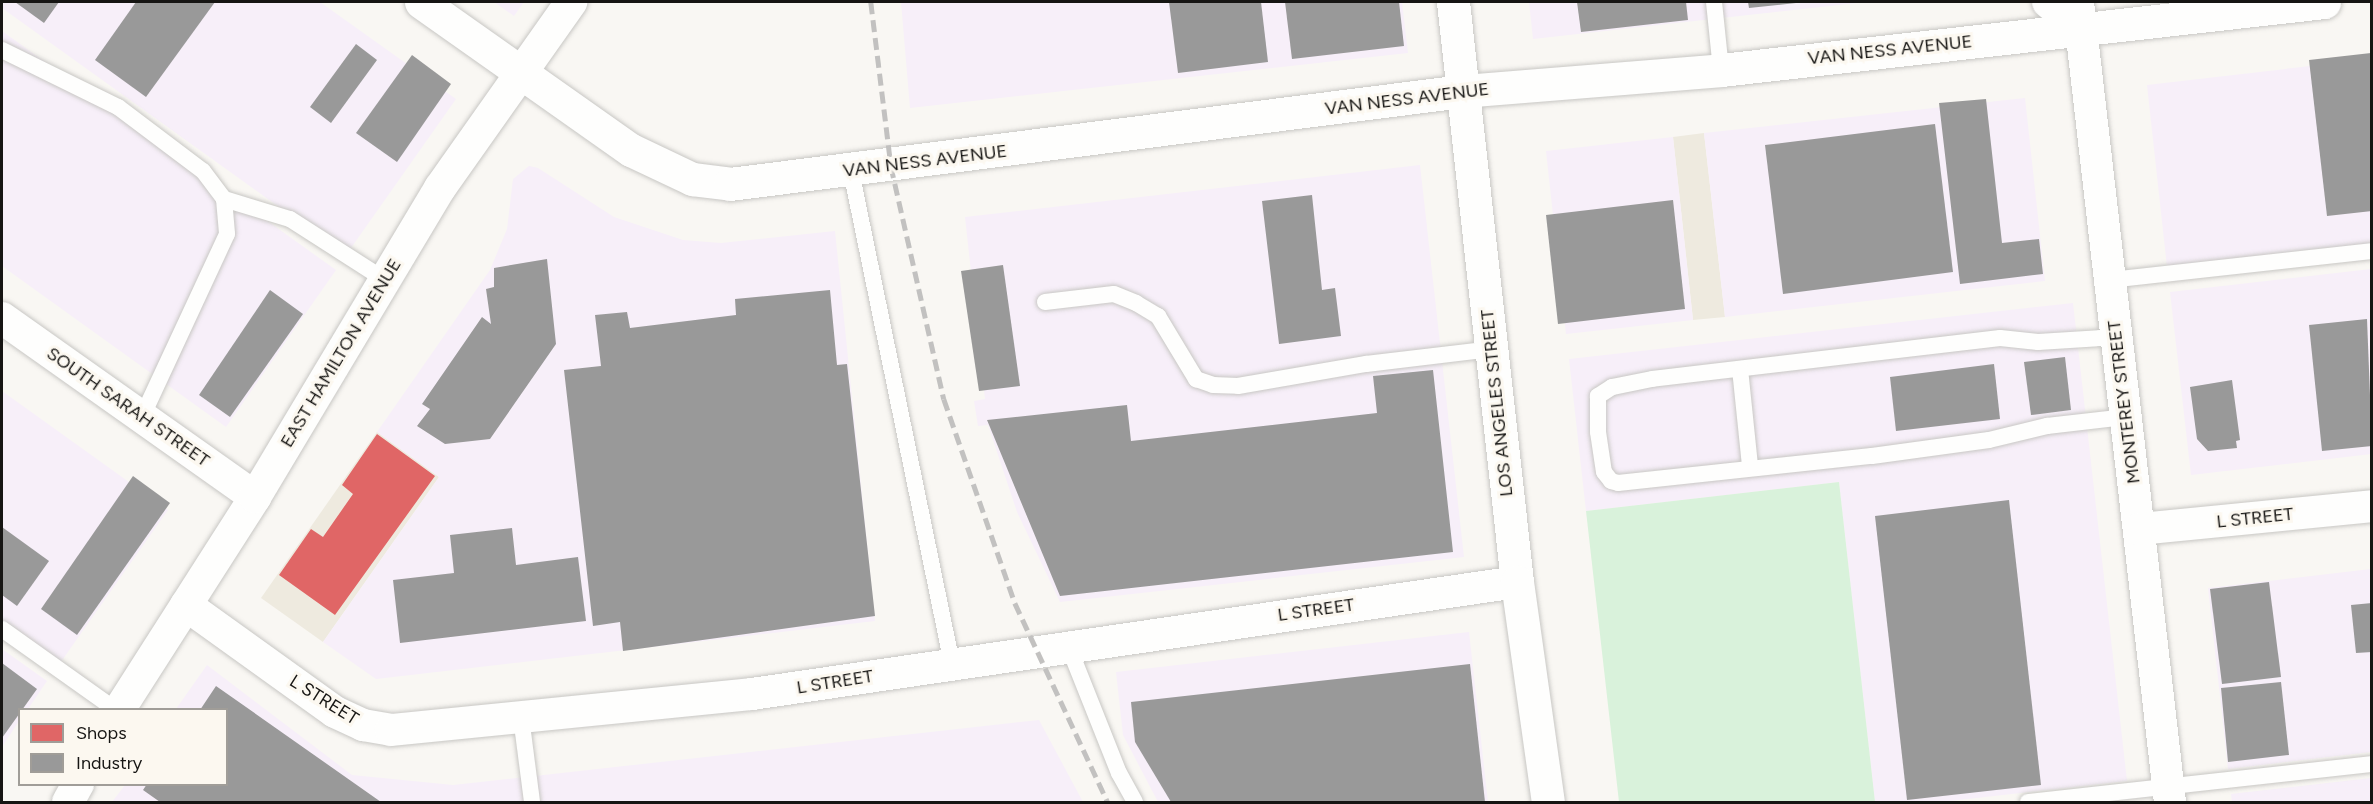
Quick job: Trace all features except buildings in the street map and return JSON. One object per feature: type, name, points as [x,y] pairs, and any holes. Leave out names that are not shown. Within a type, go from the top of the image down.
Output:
[{"type":"street","name":"VAN NESS AVENUE","points":[[421,2],[631,150],[693,179],[730,184],[851,171],[1462,91],[1721,70],[2079,15],[2324,2]]},
{"type":"street","name":"EAST HAMILTON AVENUE","points":[[118,708],[255,497],[440,188],[571,2]]},
{"type":"street","name":"LOS ANGELES STREET","points":[[1454,2],[1517,582],[1548,802]]},
{"type":"street","points":[[2048,2],[2079,15]]},
{"type":"street","name":"MONTEREY STREET","points":[[2079,15],[2169,795]]},
{"type":"street","name":"SOUTH SARAH STREET","points":[[2,318],[255,497]]},
{"type":"street","name":"L STREET","points":[[2139,529],[2372,506]]},
{"type":"street","name":"L STREET","points":[[186,605],[335,712],[363,725],[391,730],[752,694],[1068,645],[1517,582]]},
{"type":"street","points":[[68,802],[77,786]]},
{"type":"lane","points":[[1714,2],[1721,70]]},
{"type":"lane","points":[[2,50],[118,107],[202,171],[224,199],[227,234],[142,417]]},
{"type":"lane","points":[[851,171],[952,664]]},
{"type":"lane","points":[[224,199],[290,219],[385,280]]},
{"type":"lane","points":[[2110,280],[2372,252]]},
{"type":"lane","points":[[1045,302],[1114,294],[1136,303],[1158,316],[1196,379],[1213,385],[1238,386],[1366,364],[1491,349]]},
{"type":"lane","points":[[2117,336],[2038,342],[2000,338],[1740,369],[1612,387],[1598,396],[1598,432],[1604,472],[1611,481],[1872,456],[1989,440],[2047,426],[2126,417]]},
{"type":"lane","points":[[1740,369],[1750,466]]},
{"type":"lane","points":[[2,629],[114,708]]},
{"type":"lane","points":[[1068,645],[1119,773],[1135,802]]},
{"type":"lane","points":[[521,717],[532,802]]},
{"type":"lane","points":[[2028,802],[2169,795],[2372,764]]},
{"type":"shaded area","points":[[2,2],[320,2],[456,99],[346,255],[2,8]]},
{"type":"shaded area","points":[[494,2],[524,2],[514,16]]},
{"type":"shaded area","points":[[901,2],[1402,2],[1408,53],[910,108]]},
{"type":"shaded area","points":[[1529,2],[1866,2],[1533,39]]},
{"type":"shaded area","points":[[2,31],[336,270],[226,427],[2,266]]},
{"type":"shaded area","points":[[2371,59],[2371,244],[2167,267],[2147,85]]},
{"type":"shaded area","points":[[2025,98],[2045,281],[1725,317],[1704,133]]},
{"type":"shaded area","points":[[1704,133],[1725,317],[1693,320],[1673,137]]},
{"type":"shaded area","points":[[1673,137],[1693,320],[1566,334],[1546,151]]},
{"type":"shaded area","points":[[1420,165],[1464,557],[1060,602],[1017,512],[988,425],[978,426],[974,401],[985,399],[965,217]]},
{"type":"shaded area","points":[[529,166],[538,168],[614,217],[683,240],[721,243],[835,231],[875,621],[376,679],[323,642],[439,477],[377,432],[490,270],[507,229],[513,179]]},
{"type":"shaded area","points":[[2371,269],[2371,454],[2191,475],[2170,292]]},
{"type":"shaded area","points":[[2073,303],[2127,781],[1941,802],[1875,802],[1839,482],[1586,511],[1569,359]]},
{"type":"shaded area","points":[[2,391],[168,510],[58,666],[2,625]]},
{"type":"shaded area","points":[[377,432],[439,477],[323,642],[261,598]]},
{"type":"shaded area","points":[[2371,569],[2371,752],[2228,769],[2208,588]]},
{"type":"shaded area","points":[[1469,632],[1488,802],[1158,802],[1123,735],[1116,672]]},
{"type":"shaded area","points":[[2,649],[47,681],[29,708],[18,708],[18,723],[2,747]]},
{"type":"shaded area","points":[[207,665],[352,775],[453,785],[1039,720],[1083,802],[112,802],[124,786],[228,786],[228,708],[177,708]]},
{"type":"shaded area","points":[[2371,778],[2371,802],[2232,802],[2231,794]]},
{"type":"green space","points":[[1839,482],[1875,802],[1619,802],[1586,511]]},
{"type":"railway","points":[[871,2],[891,166],[944,399],[1015,603],[1108,802]]}]
